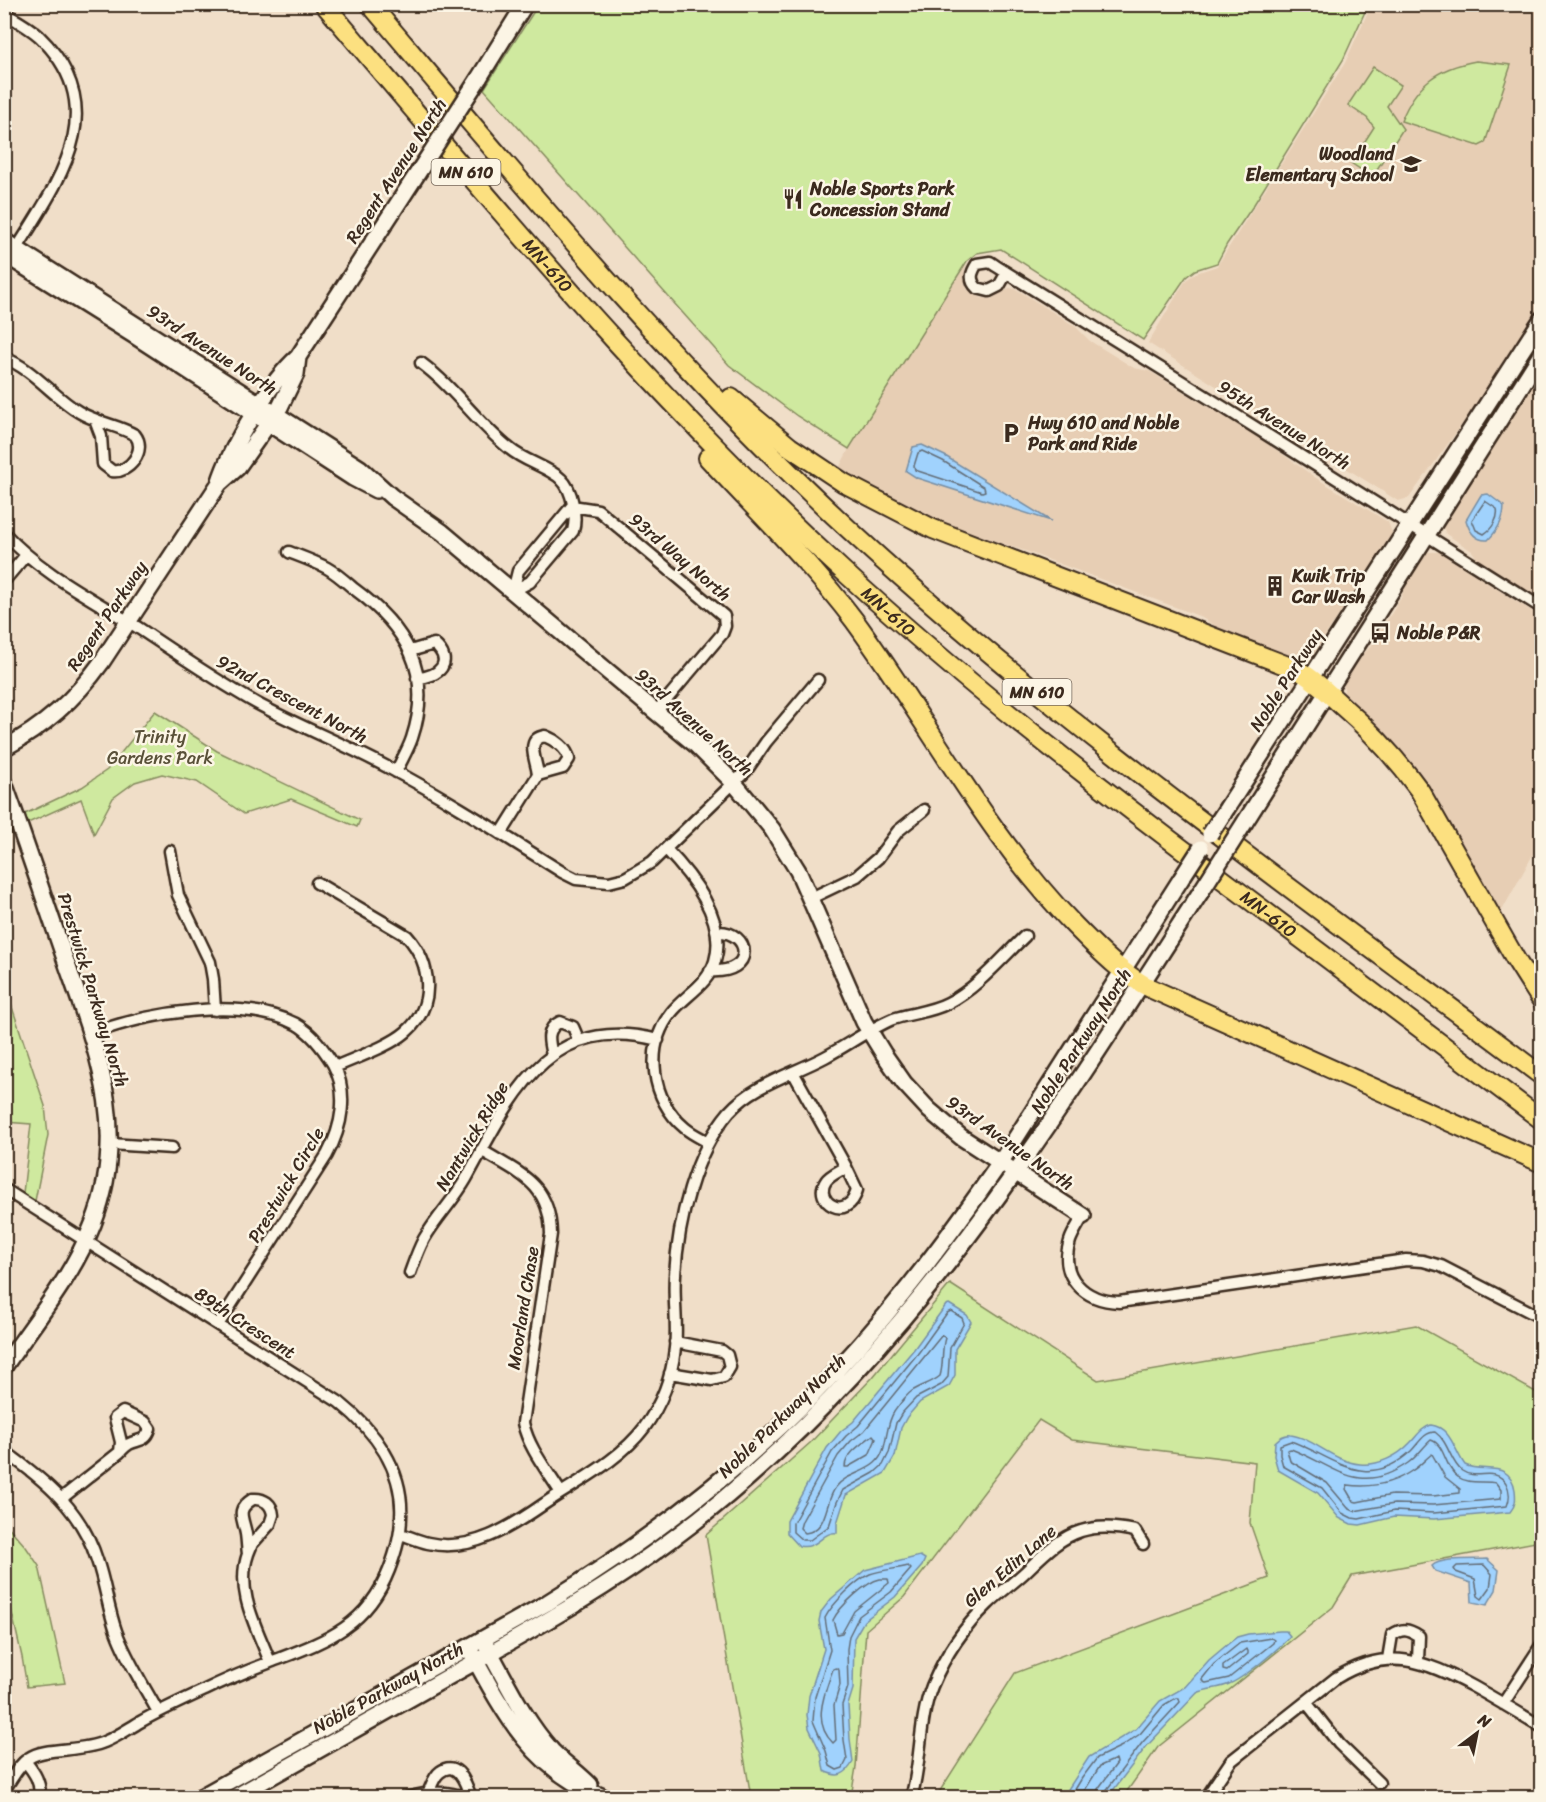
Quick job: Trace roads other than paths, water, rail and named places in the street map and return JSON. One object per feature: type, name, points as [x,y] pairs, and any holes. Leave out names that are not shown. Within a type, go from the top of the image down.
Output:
[{"type":"highway","name":"MN-610","points":[[324,4],[611,338],[707,440],[788,520],[888,612],[1061,758],[1542,1120]]},
{"type":"highway","name":"MN-610","points":[[370,4],[582,252],[692,374],[809,491],[894,570],[999,662],[1126,763],[1542,1076]]},
{"type":"highway","points":[[582,252],[716,384],[759,423],[844,483],[964,542],[1298,670],[1311,677],[1381,743],[1420,791],[1516,960],[1542,1001]]},
{"type":"highway","points":[[611,338],[680,426],[833,594],[875,650],[965,787],[1014,856],[1065,915],[1123,972],[1141,984],[1542,1163]]},
{"type":"highway","points":[[1212,1016],[1244,1041],[1503,1157],[1542,1172]]},
{"type":"main road","name":"Regent Avenue North","points":[[257,409],[286,368],[298,357],[525,4]]},
{"type":"main road","name":"93rd Avenue North","points":[[9,251],[272,419],[360,468],[392,497],[442,532],[696,745],[734,783],[772,830],[798,871],[869,1030],[904,1083],[929,1110],[961,1137],[1083,1216]]},
{"type":"main road","name":"Noble Parkway","points":[[1123,972],[1542,319]]},
{"type":"main road","points":[[1328,692],[1542,353]]},
{"type":"main road","name":"Regent Avenue North","points":[[272,419],[296,374],[298,357]]},
{"type":"main road","name":"Regent Parkway","points":[[219,484],[226,462],[257,409]]},
{"type":"main road","name":"Regent Parkway","points":[[4,748],[42,723],[76,694],[94,674],[219,484],[237,468],[272,419]]},
{"type":"main road","name":"Noble Parkway North","points":[[233,1797],[491,1654],[635,1566],[701,1517],[763,1465],[820,1411],[873,1354],[960,1248],[1015,1173],[1078,1082],[1328,692]]},
{"type":"main road","name":"Prestwick Parkway North","points":[[4,783],[91,1035],[107,1093],[110,1114],[110,1144],[102,1197],[86,1241],[62,1283],[4,1367]]},
{"type":"main road","name":"Noble Parkway North","points":[[205,1796],[556,1597],[622,1556],[688,1507],[756,1449],[813,1395],[867,1335],[945,1240],[1000,1163],[1123,972]]},
{"type":"main road","points":[[483,1639],[516,1700],[544,1741],[602,1797]]},
{"type":"main road","points":[[468,1647],[514,1726],[539,1756],[574,1784],[602,1797]]},
{"type":"street","points":[[4,13],[38,34],[60,62],[69,78],[75,102],[76,122],[71,149],[59,179],[9,251]]},
{"type":"street","name":"95th Avenue North","points":[[1006,274],[1163,369],[1542,608]]},
{"type":"street","points":[[4,358],[29,372],[60,400],[94,420],[129,432],[139,440],[140,448],[124,471],[112,471],[103,464],[101,436],[94,420]]},
{"type":"street","points":[[421,363],[441,377],[477,420],[512,452],[562,479],[570,494],[576,522],[573,531],[530,582],[513,591]]},
{"type":"street","points":[[513,591],[518,571],[572,506]]},
{"type":"street","name":"93rd Way North","points":[[572,506],[598,510],[724,616],[725,626],[722,634],[656,712]]},
{"type":"street","name":"92nd Crescent North","points":[[4,532],[26,555],[51,574],[129,622],[208,675],[258,703],[396,772],[576,879],[609,882],[625,878],[646,867],[666,849]]},
{"type":"street","points":[[289,552],[327,568],[368,598],[396,626],[410,651],[417,678],[419,700],[412,739],[396,772]]},
{"type":"street","points":[[4,581],[26,555]]},
{"type":"street","points":[[410,651],[434,644],[443,656],[440,670],[429,677],[417,678]]},
{"type":"street","points":[[708,1142],[685,1128],[673,1116],[664,1103],[655,1072],[654,1056],[663,1026],[670,1014],[699,988],[715,963],[718,932],[705,901],[692,880],[666,849],[746,771],[766,742],[818,680]]},
{"type":"street","points":[[501,834],[538,775]]},
{"type":"street","points":[[811,898],[857,876],[878,858],[898,831],[924,810]]},
{"type":"street","points":[[170,851],[178,895],[210,962],[214,1010]]},
{"type":"street","points":[[317,883],[407,936],[417,947],[428,977],[428,992],[424,1007],[406,1032],[335,1067]]},
{"type":"street","points":[[710,971],[730,970],[738,966],[743,956],[739,940],[728,933],[718,932]]},
{"type":"street","points":[[401,1534],[430,1543],[452,1544],[494,1535],[561,1493],[628,1445],[655,1411],[670,1373],[675,1342],[675,1274],[679,1240],[696,1174],[708,1142],[731,1110],[763,1086],[825,1057],[869,1030],[892,1020],[947,1004],[962,994],[1024,936]]},
{"type":"street","name":"Prestwick Circle","points":[[91,1035],[107,1028],[168,1013],[214,1010],[263,1013],[298,1025],[319,1043],[335,1067],[342,1102],[341,1120],[336,1139],[218,1325]]},
{"type":"street","points":[[552,1055],[549,1036],[555,1024],[560,1022],[573,1027],[579,1041]]},
{"type":"street","name":"Nantwick Ridge","points":[[410,1273],[424,1239],[465,1181],[495,1125],[528,1077],[552,1055],[579,1041],[606,1034],[627,1034],[658,1040]]},
{"type":"street","points":[[793,1072],[846,1167]]},
{"type":"street","points":[[110,1144],[172,1148]]},
{"type":"street","name":"Moorland Chase","points":[[482,1150],[533,1184],[542,1194],[548,1206],[551,1234],[523,1423],[532,1448],[561,1493]]},
{"type":"street","name":"89th Crescent","points":[[4,1189],[356,1415],[384,1449],[393,1469],[402,1512],[401,1534],[385,1579],[375,1597],[362,1614],[328,1639],[205,1689],[105,1742],[91,1747],[42,1752],[25,1761]]},
{"type":"street","name":"93rd Avenue North","points":[[1083,1216],[1070,1242],[1067,1255],[1068,1268],[1073,1280],[1081,1290],[1105,1302],[1406,1260],[1441,1266],[1542,1318]]},
{"type":"street","points":[[670,1373],[712,1380],[724,1377],[730,1367],[727,1355],[723,1351],[675,1342]]},
{"type":"street","points":[[4,1451],[35,1473],[62,1498],[88,1537],[97,1558],[117,1633],[158,1712]]},
{"type":"street","points":[[62,1498],[120,1452]]},
{"type":"street","points":[[248,1554],[242,1510],[246,1503],[257,1498],[268,1504],[273,1515],[270,1524],[252,1544],[243,1568],[245,1598],[270,1662]]},
{"type":"street","name":"Glen Edin Lane","points":[[911,1797],[924,1711],[929,1695],[942,1663],[971,1621],[1049,1550],[1080,1531],[1098,1527],[1116,1527],[1135,1531],[1143,1544]]},
{"type":"street","points":[[1388,1659],[1392,1635],[1400,1630],[1410,1630],[1419,1636],[1418,1661]]},
{"type":"street","points":[[1503,1704],[1542,1644]]},
{"type":"street","points":[[1206,1797],[1231,1761],[1348,1671],[1374,1661],[1388,1659],[1418,1661],[1443,1670],[1542,1727]]},
{"type":"street","points":[[1306,1702],[1345,1750],[1379,1783]]},
{"type":"street","points":[[4,1790],[25,1761],[38,1781],[39,1797]]},
{"type":"street","points":[[428,1793],[441,1772],[448,1769],[461,1773],[471,1797]]},
{"type":"street","points":[[407,1797],[428,1793],[452,1793],[466,1797]]},
{"type":"water","points":[[922,445],[945,456],[1051,521],[917,478],[906,471],[913,447]]},
{"type":"water","points":[[1488,494],[1504,506],[1504,511],[1495,532],[1488,540],[1483,540],[1473,534],[1466,520],[1481,495]]},
{"type":"water","points":[[949,1304],[967,1315],[971,1322],[955,1349],[955,1375],[949,1386],[920,1402],[907,1417],[901,1428],[895,1456],[885,1473],[846,1495],[837,1523],[837,1533],[827,1535],[811,1545],[799,1546],[787,1533],[787,1521],[827,1448],[841,1431],[853,1422]]},
{"type":"water","points":[[1431,1425],[1438,1427],[1448,1435],[1465,1465],[1495,1469],[1508,1474],[1515,1490],[1514,1504],[1510,1512],[1434,1519],[1394,1517],[1360,1525],[1351,1524],[1339,1518],[1318,1493],[1278,1470],[1274,1456],[1275,1442],[1291,1435],[1341,1459],[1360,1464],[1374,1463],[1400,1452],[1422,1430]]},
{"type":"water","points":[[920,1556],[925,1559],[922,1566],[895,1597],[864,1621],[854,1638],[853,1689],[848,1705],[853,1762],[841,1774],[824,1771],[821,1753],[809,1728],[807,1715],[809,1696],[824,1649],[819,1621],[821,1612],[831,1599],[865,1570]]},
{"type":"water","points":[[1487,1559],[1499,1570],[1496,1590],[1487,1605],[1472,1602],[1471,1583],[1435,1571],[1432,1566],[1450,1560]]},
{"type":"water","points":[[1286,1631],[1290,1636],[1252,1670],[1229,1684],[1197,1693],[1146,1747],[1108,1797],[1063,1797],[1089,1757],[1136,1729],[1160,1701],[1185,1687],[1209,1660],[1237,1637]]},
{"type":"place","name":"Woodland Elementary School","points":[[1411,164]]},
{"type":"place","name":"Noble Sports Park Concession Stand","points":[[793,199]]},
{"type":"place","name":"Hwy 610 and Noble Park and Ride","points":[[1011,433]]},
{"type":"place","name":"Kwik Trip Car Wash","points":[[1275,586]]},
{"type":"place","name":"Noble P&R","points":[[1380,633]]},
{"type":"park label","name":"Trinity Gardens Park","points":[[160,747]]}]
